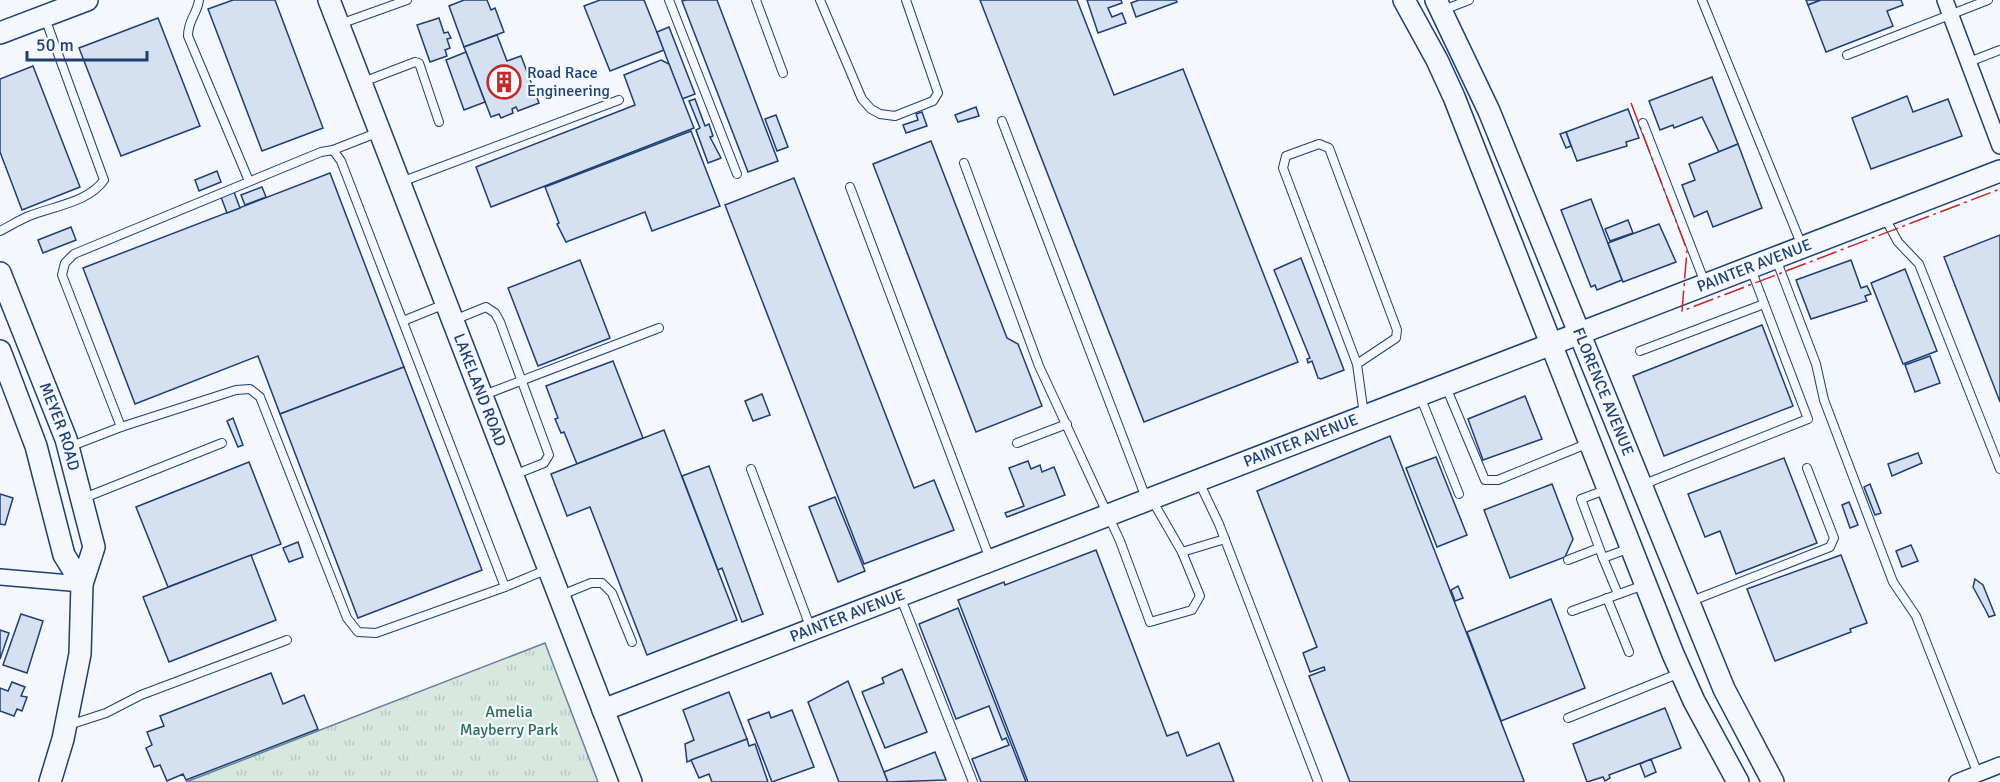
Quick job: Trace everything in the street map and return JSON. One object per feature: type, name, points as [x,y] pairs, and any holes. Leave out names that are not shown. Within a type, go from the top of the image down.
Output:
[{"type":"main road","points":[[0,33],[87,0]]},
{"type":"main road","name":"LAKELAND ROAD","points":[[329,0],[631,782]]},
{"type":"main road","name":"FLORENCE AVENUE","points":[[1404,0],[1454,97],[1682,673],[1694,701],[1738,782]]},
{"type":"main road","name":"FLORENCE AVENUE","points":[[1439,5],[1489,111],[1724,689],[1773,782]]},
{"type":"main road","name":"PAINTER AVENUE","points":[[603,710],[2000,171]]},
{"type":"main road","name":"MEYER ROAD","points":[[0,273],[38,364],[68,447],[94,547],[82,584],[80,654],[65,727],[50,782]]},
{"type":"main road","name":"MEYER ROAD","points":[[0,351],[36,446],[64,555],[82,584]]},
{"type":"main road","points":[[9,373],[38,364]]},
{"type":"street","points":[[1948,7],[2000,146]]},
{"type":"street","points":[[0,577],[82,584]]},
{"type":"street","points":[[1957,782],[2000,765]]},
{"type":"lane","points":[[199,0],[198,7],[188,22],[188,36],[249,181]]},
{"type":"lane","points":[[339,25],[407,0]]},
{"type":"lane","points":[[669,0],[737,174]]},
{"type":"lane","points":[[756,0],[783,73]]},
{"type":"lane","points":[[820,0],[862,99],[880,114],[895,116],[933,101],[938,93],[906,0]]},
{"type":"lane","points":[[1439,5],[1469,0]]},
{"type":"lane","points":[[1702,0],[1803,247]]},
{"type":"lane","points":[[1847,55],[1948,7],[1988,0]]},
{"type":"lane","points":[[0,231],[28,216],[78,199],[99,187],[104,180],[45,16]]},
{"type":"lane","points":[[1968,62],[2000,50]]},
{"type":"lane","points":[[361,82],[415,62],[419,63],[439,122]]},
{"type":"lane","points":[[400,183],[619,100]]},
{"type":"lane","points":[[964,163],[1040,366],[1120,541],[1150,622],[1192,610],[1200,596],[1182,552],[1149,499],[1002,121]]},
{"type":"lane","points":[[1643,123],[1705,285]]},
{"type":"lane","points":[[121,427],[62,275],[65,263],[74,254],[249,181],[321,152],[333,150],[380,132]]},
{"type":"lane","points":[[1357,364],[1396,338],[1397,330],[1329,148],[1319,144],[1286,156],[1283,168],[1357,364],[1364,416]]},
{"type":"lane","points":[[333,150],[341,161],[505,587]]},
{"type":"lane","points":[[850,187],[990,561]]},
{"type":"lane","points":[[1884,216],[1898,242],[1919,264],[2000,469]]},
{"type":"lane","points":[[1776,257],[1816,364],[1824,400],[1893,582],[1916,616],[1978,774]]},
{"type":"lane","points":[[1640,486],[1808,419],[1750,267]]},
{"type":"lane","points":[[1640,351],[1764,304]]},
{"type":"lane","points":[[403,321],[449,312],[490,308],[500,322],[520,383],[549,455],[544,463],[513,476]]},
{"type":"lane","points":[[482,396],[658,328]]},
{"type":"lane","points":[[1445,385],[1485,480],[1498,480],[1590,442]]},
{"type":"lane","points":[[68,447],[121,427],[236,390],[250,390],[260,397],[347,618],[358,632],[376,633],[505,587],[549,568]]},
{"type":"lane","points":[[1420,395],[1459,494]]},
{"type":"lane","points":[[1017,443],[1067,424]]},
{"type":"lane","points":[[82,499],[222,443]]},
{"type":"lane","points":[[1688,602],[1830,547],[1834,538],[1807,468]]},
{"type":"lane","points":[[751,469],[812,630]]},
{"type":"lane","points":[[1199,480],[1318,782]]},
{"type":"lane","points":[[1608,488],[1581,499],[1618,594]]},
{"type":"lane","points":[[1182,552],[1224,539]]},
{"type":"lane","points":[[1603,558],[1631,547]]},
{"type":"lane","points":[[1568,560],[1599,548]]},
{"type":"lane","points":[[559,596],[591,583],[602,583],[612,593],[632,642]]},
{"type":"lane","points":[[1572,611],[1646,584]]},
{"type":"lane","points":[[900,596],[972,782]]},
{"type":"lane","points":[[1607,598],[1629,652]]},
{"type":"lane","points":[[65,727],[106,713],[141,695],[287,640]]},
{"type":"lane","points":[[1568,718],[1682,673]]},
{"type":"green space","name":"Amelia Mayberry Park","points":[[545,643],[598,782],[186,782]]},
{"type":"building","points":[[233,0],[275,0],[323,128],[262,151],[208,9]]},
{"type":"building","points":[[464,0],[487,0],[491,10],[495,8],[504,32],[464,47],[449,6]]},
{"type":"building","points":[[600,0],[644,0],[664,50],[610,71],[584,6]]},
{"type":"building","points":[[717,0],[778,161],[748,172],[682,1]]},
{"type":"building","points":[[980,0],[1077,0],[1114,95],[1183,69],[1298,362],[1144,422]]},
{"type":"building","points":[[1087,0],[1121,0],[1122,3],[1108,8],[1112,17],[1122,13],[1126,23],[1098,33]]},
{"type":"building","points":[[1139,0],[1176,0],[1177,2],[1136,17],[1131,3]]},
{"type":"building","points":[[1806,0],[1821,0],[1808,5]]},
{"type":"building","points":[[1821,0],[1901,0],[1903,5],[1887,11],[1893,26],[1826,52],[1808,5]]},
{"type":"building","points":[[158,18],[200,126],[121,156],[79,48]]},
{"type":"building","points":[[439,18],[444,33],[448,32],[451,38],[447,39],[450,48],[445,50],[447,56],[430,62],[417,25]]},
{"type":"building","points":[[669,27],[695,94],[682,99],[657,32]]},
{"type":"building","name":"Road Race Engineering","points":[[497,35],[507,61],[521,56],[539,103],[518,111],[516,107],[512,109],[513,113],[501,118],[499,114],[491,117],[464,47]]},
{"type":"building","points":[[466,52],[485,102],[464,110],[446,60]]},
{"type":"building","points":[[661,60],[669,64],[694,128],[491,207],[476,167],[635,105],[624,75]]},
{"type":"building","points":[[33,66],[80,187],[22,210],[0,152],[0,79]]},
{"type":"building","points":[[1712,77],[1738,144],[1719,152],[1702,117],[1674,128],[1673,125],[1660,130],[1649,101]]},
{"type":"building","points":[[1907,96],[1913,112],[1948,99],[1962,136],[1871,169],[1852,118]]},
{"type":"building","points":[[695,99],[705,126],[709,124],[713,136],[710,137],[721,158],[708,163],[696,130],[700,128],[689,101]]},
{"type":"building","points":[[976,107],[979,116],[958,122],[955,115]]},
{"type":"building","points":[[1628,109],[1639,138],[1626,142],[1627,146],[1577,161],[1566,132]]},
{"type":"building","points":[[922,112],[927,126],[906,133],[903,125],[918,120],[916,114]]},
{"type":"building","points":[[776,115],[788,147],[777,151],[765,119]]},
{"type":"building","points":[[691,131],[720,206],[652,231],[645,212],[566,242],[557,224],[559,223],[545,187]]},
{"type":"building","points":[[1566,132],[1571,146],[1566,148],[1560,134]]},
{"type":"building","points":[[931,141],[1007,338],[1018,344],[1042,406],[976,432],[873,164]]},
{"type":"building","points":[[1738,144],[1762,208],[1713,227],[1707,211],[1694,217],[1682,185],[1695,180],[1689,164]]},
{"type":"building","points":[[217,171],[221,182],[199,191],[195,180]]},
{"type":"building","points":[[330,173],[404,367],[280,414],[258,356],[135,404],[83,268]]},
{"type":"building","points":[[794,178],[914,488],[934,480],[954,530],[864,564],[725,205]]},
{"type":"building","points":[[262,187],[266,197],[245,205],[241,195]]},
{"type":"building","points":[[234,192],[240,208],[227,213],[221,197]]},
{"type":"building","points":[[1591,199],[1622,280],[1597,290],[1595,285],[1591,287],[1561,210]]},
{"type":"building","points":[[1628,220],[1633,233],[1610,241],[1605,229]]},
{"type":"building","points":[[1659,224],[1676,262],[1623,282],[1608,243]]},
{"type":"building","points":[[71,227],[76,240],[43,253],[38,240]]},
{"type":"building","points":[[2000,235],[2000,402],[1944,257]]},
{"type":"building","points":[[1301,258],[1344,370],[1321,379],[1318,378],[1312,361],[1308,363],[1307,359],[1310,358],[1274,270]]},
{"type":"building","points":[[580,260],[610,338],[538,366],[508,288]]},
{"type":"building","points":[[1851,260],[1861,288],[1867,286],[1871,294],[1865,296],[1867,301],[1811,319],[1796,280]]},
{"type":"building","points":[[1905,269],[1937,351],[1903,364],[1871,283]]},
{"type":"building","points":[[1762,325],[1793,406],[1664,456],[1633,376]]},
{"type":"building","points":[[1930,356],[1940,383],[1915,392],[1905,365]]},
{"type":"building","points":[[613,361],[643,438],[577,464],[564,432],[561,433],[555,419],[558,418],[546,386]]},
{"type":"building","points":[[404,367],[482,570],[358,618],[280,414]]},
{"type":"building","points":[[762,394],[770,415],[753,421],[745,401]]},
{"type":"building","points":[[1525,396],[1542,439],[1483,460],[1468,419]]},
{"type":"building","points":[[233,418],[243,445],[238,447],[227,421]]},
{"type":"building","points":[[664,430],[737,620],[647,655],[590,507],[567,516],[551,474]]},
{"type":"building","points":[[1390,436],[1524,781],[1522,782],[1350,782],[1309,676],[1325,670],[1324,667],[1310,672],[1303,653],[1317,647],[1257,491]]},
{"type":"building","points":[[1918,453],[1922,463],[1892,476],[1888,464]]},
{"type":"building","points":[[1436,457],[1467,535],[1437,547],[1406,468]]},
{"type":"building","points":[[1784,458],[1817,543],[1736,574],[1720,531],[1705,537],[1688,494]]},
{"type":"building","points":[[1028,461],[1031,469],[1040,465],[1042,472],[1054,467],[1065,495],[1007,517],[1005,513],[1024,506],[1009,468]]},
{"type":"building","points":[[249,462],[281,544],[168,587],[136,507]]},
{"type":"building","points":[[709,466],[763,614],[742,622],[722,568],[718,570],[682,476]]},
{"type":"building","points":[[1552,484],[1573,539],[1565,557],[1510,578],[1484,510]]},
{"type":"building","points":[[1870,484],[1881,513],[1875,515],[1864,487]]},
{"type":"building","points":[[0,494],[13,498],[5,525],[0,524]]},
{"type":"building","points":[[835,497],[865,571],[838,582],[809,507]]},
{"type":"building","points":[[1849,502],[1858,525],[1850,528],[1842,505]]},
{"type":"building","points":[[298,542],[303,557],[289,562],[283,548]]},
{"type":"building","points":[[1911,545],[1918,561],[1902,567],[1896,551]]},
{"type":"building","points":[[1096,550],[1167,736],[1178,732],[1187,756],[1219,743],[1234,782],[1028,782],[958,600],[1004,582],[1005,585]]},
{"type":"building","points":[[251,555],[276,620],[169,662],[143,597]]},
{"type":"building","points":[[1841,555],[1867,623],[1850,629],[1851,632],[1775,661],[1747,589]]},
{"type":"building","points":[[1975,579],[1983,585],[1995,615],[1989,617],[1973,587]]},
{"type":"building","points":[[1458,586],[1463,598],[1455,601],[1451,590]]},
{"type":"building","points":[[1551,599],[1585,688],[1501,721],[1467,632]]},
{"type":"building","points":[[958,608],[1026,782],[981,782],[972,759],[1009,745],[1006,738],[1002,740],[989,706],[956,719],[919,624]]},
{"type":"building","points":[[21,614],[43,621],[27,673],[3,665]]},
{"type":"building","points":[[0,630],[9,633],[0,659]]},
{"type":"building","points":[[902,669],[927,732],[885,748],[862,692],[884,683],[882,678]]},
{"type":"building","points":[[271,673],[283,704],[304,695],[318,729],[186,780],[183,774],[167,781],[160,765],[154,767],[146,748],[152,745],[147,732],[164,726],[160,716]]},
{"type":"building","points":[[848,681],[888,782],[839,782],[808,702]]},
{"type":"building","points":[[12,682],[25,687],[21,696],[27,697],[22,711],[17,709],[14,716],[0,711],[0,688],[8,691]]},
{"type":"building","points":[[729,692],[747,739],[687,762],[685,744],[694,740],[683,710]]},
{"type":"building","points":[[1665,708],[1681,748],[1609,775],[1610,778],[1605,781],[1603,777],[1587,782],[1573,744]]},
{"type":"building","points":[[792,710],[814,767],[772,782],[748,720],[769,712],[771,718]]},
{"type":"building","points":[[747,739],[749,746],[755,744],[768,782],[712,782],[709,774],[699,778],[691,760]]},
{"type":"building","points":[[935,752],[946,780],[888,782],[884,772]]},
{"type":"building","points":[[1651,759],[1656,772],[1645,777],[1640,764]]},
{"type":"power","points":[[1631,103],[1687,250],[1682,311],[2000,189]]},
{"type":"place","name":"Road Race Engineering","points":[[504,82]]}]
